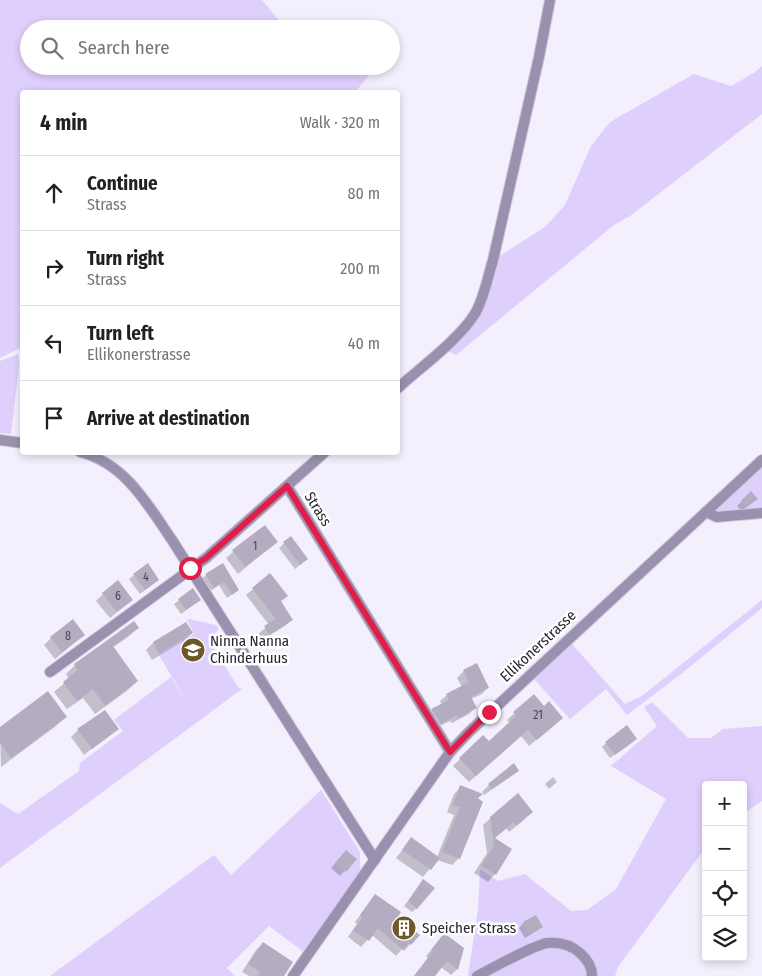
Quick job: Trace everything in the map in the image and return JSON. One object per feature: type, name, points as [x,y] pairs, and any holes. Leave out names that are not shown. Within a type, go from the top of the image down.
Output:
[{"type":"street","points":[[400,386],[461,332],[476,312],[485,289],[539,58],[550,0]]},
{"type":"street","points":[[0,440],[20,443]]},
{"type":"street","points":[[88,455],[111,466],[139,491],[375,860]]},
{"type":"street","points":[[287,486],[322,455]]},
{"type":"street","name":"Ellikonerstrasse","points":[[293,976],[450,752],[496,706],[762,460]]},
{"type":"street","name":"Strass","points":[[50,672],[206,558],[287,486],[450,752]]},
{"type":"street","points":[[706,512],[717,517],[762,513]]},
{"type":"street","points":[[477,976],[548,943],[565,944],[576,950],[587,959],[592,976]]},
{"type":"shaded area","points":[[0,0],[262,0],[279,20],[20,20],[20,75],[369,75],[357,90],[20,90],[20,348],[0,358]]},
{"type":"shaded area","points":[[762,66],[762,114],[630,216],[614,225],[456,355],[442,348],[476,312],[493,260],[545,227],[565,205],[591,146],[610,122],[694,74],[731,86],[754,73]]},
{"type":"shaded area","points":[[18,354],[19,366],[11,434],[0,433],[0,361]]},
{"type":"shaded area","points":[[762,460],[762,513],[706,512]]},
{"type":"shaded area","points":[[762,600],[762,608],[627,715],[606,689],[570,719],[534,679],[572,644],[625,704],[642,696]]},
{"type":"shaded area","points":[[187,620],[216,625],[219,628],[210,642],[238,687],[242,689],[0,868],[0,803],[18,814],[79,771],[80,763],[123,731],[114,720],[171,677],[188,704],[159,655],[194,634]]},
{"type":"shaded area","points":[[652,702],[688,738],[711,738],[723,729],[762,726],[762,801],[747,811],[747,781],[702,781],[702,852],[618,967],[615,976],[468,976],[478,909],[480,869],[498,881],[525,874],[571,911],[587,910],[616,889],[666,799],[611,766],[657,726],[644,707]]},
{"type":"shaded area","points":[[321,790],[360,852],[360,873],[305,953],[269,926],[227,968],[235,976],[50,976],[214,855],[231,875]]},
{"type":"building","points":[[751,491],[758,499],[747,507],[741,501]]},
{"type":"building","points":[[265,525],[278,542],[245,567],[232,550]]},
{"type":"building","points":[[291,536],[308,559],[300,565],[283,542]]},
{"type":"building","points":[[148,563],[159,580],[145,590],[133,574]]},
{"type":"building","points":[[223,563],[239,590],[232,595],[224,582],[214,588],[205,574]]},
{"type":"building","points":[[270,573],[288,596],[281,601],[293,620],[269,635],[264,626],[276,619],[252,588]]},
{"type":"building","points":[[118,580],[133,600],[117,612],[102,593]]},
{"type":"building","points":[[193,588],[201,600],[186,610],[178,599]]},
{"type":"building","points":[[73,619],[85,635],[62,652],[50,637]]},
{"type":"building","points":[[134,621],[139,628],[113,646],[138,681],[105,706],[93,689],[77,701],[63,682],[78,670],[74,664]]},
{"type":"building","points":[[186,622],[193,633],[159,654],[153,642]]},
{"type":"building","points":[[477,663],[489,688],[471,697],[477,708],[458,718],[457,715],[441,724],[431,709],[449,700],[446,694],[469,682],[463,670]]},
{"type":"building","points":[[48,691],[67,717],[11,758],[0,743],[0,727]]},
{"type":"building","points":[[534,694],[544,706],[549,701],[563,718],[537,740],[528,730],[476,776],[459,758],[483,735],[489,741],[516,716],[513,712]]},
{"type":"building","points":[[105,710],[119,729],[92,749],[77,729]]},
{"type":"building","points":[[627,725],[637,739],[615,755],[605,742]]},
{"type":"building","points":[[514,763],[519,771],[492,789],[488,784]]},
{"type":"building","points":[[460,785],[483,794],[478,798],[483,802],[460,859],[442,852],[460,807],[453,805]]},
{"type":"building","points":[[518,793],[533,812],[516,826],[514,822],[495,838],[512,849],[496,875],[481,866],[494,845],[490,817]]},
{"type":"building","points":[[411,837],[440,858],[431,870],[402,850]]},
{"type":"building","points":[[346,850],[357,859],[346,872],[335,863]]},
{"type":"building","points":[[423,879],[435,888],[417,909],[408,901]]},
{"type":"building","points":[[375,894],[401,912],[398,917],[420,935],[411,945],[409,943],[403,950],[378,928],[369,941],[353,930],[363,917],[360,915]]},
{"type":"building","points":[[536,915],[543,927],[530,935],[523,922]]},
{"type":"building","points":[[444,933],[464,948],[458,970],[447,961],[435,976],[414,976],[433,951],[431,950]]},
{"type":"building","points":[[263,942],[293,962],[284,976],[258,976],[260,972],[248,964]]},
{"type":"place","name":"Ninna Nanna Chinderhuus","points":[[193,650]]},
{"type":"place","name":"Speicher Strass","points":[[404,928]]},
{"type":"route","points":[[190,568],[206,558],[287,486],[450,752],[489,712]]}]
